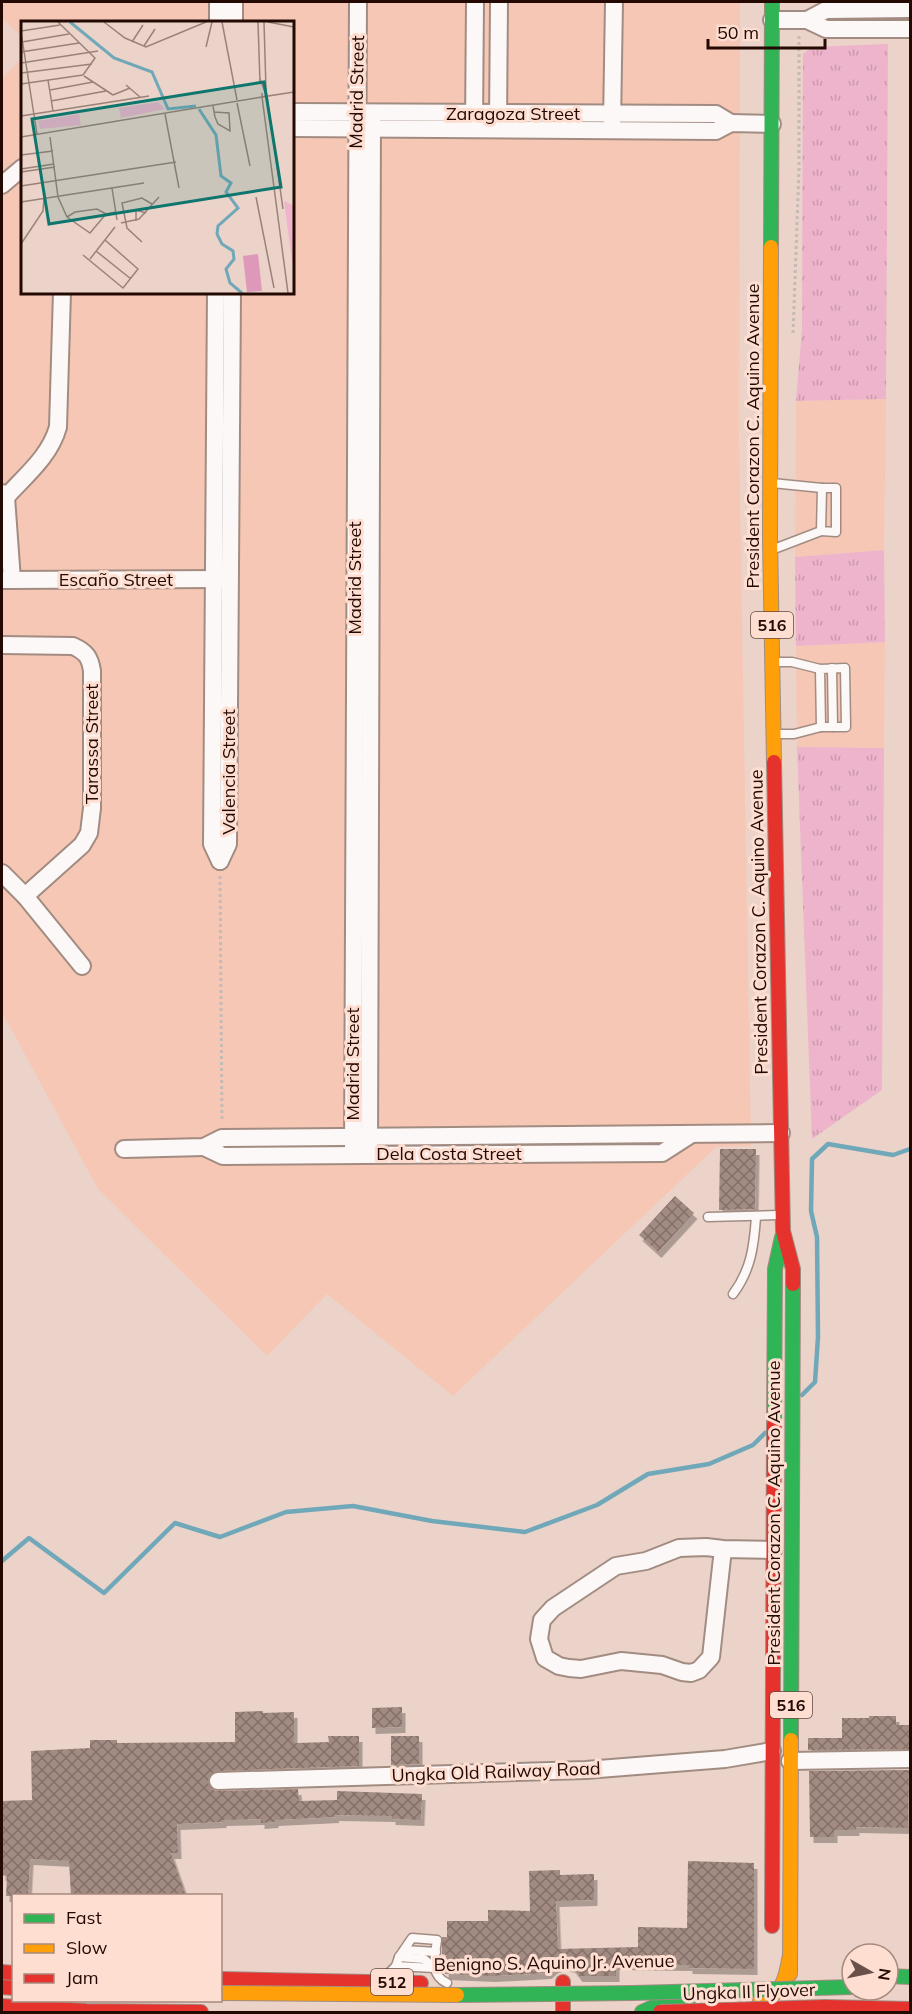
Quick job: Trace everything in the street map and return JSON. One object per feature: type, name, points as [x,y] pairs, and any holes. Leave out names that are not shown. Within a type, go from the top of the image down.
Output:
[{"type":"main road","name":"President Corazon C. Aquino Avenue","points":[[772,2],[770,550],[774,662],[782,1215],[783,1231],[793,1269],[790,1955],[775,1981]]},
{"type":"main road","name":"President Corazon C. Aquino Avenue","points":[[772,1940],[775,1269],[783,1231]]},
{"type":"main road","points":[[775,1269],[793,1269]]},
{"type":"main road","name":"Benigno S. Aquino Jr. Avenue","points":[[222,1979],[447,1983],[775,1981],[840,1977]]},
{"type":"main road","points":[[775,1981],[784,2009]]},
{"type":"main road","points":[[775,1981],[784,2009]]},
{"type":"main road","points":[[642,2013],[664,2003],[766,2000],[775,1981]]},
{"type":"main road","points":[[563,1982],[563,2013]]},
{"type":"main road","name":"Ungka II Flyover","points":[[222,1993],[503,1995],[840,1987]]},
{"type":"main road","points":[[784,2009],[809,1997],[894,1999],[910,1996]]},
{"type":"main road","points":[[2,2006],[86,2011],[201,2013]]},
{"type":"main road","name":"Ungka II Flyover","points":[[660,2013],[825,2007],[910,2009]]},
{"type":"street","points":[[218,2],[218,21]]},
{"type":"street","points":[[234,2],[234,21]]},
{"type":"street","name":"Madrid Street","points":[[358,2],[364,121],[361,1154]]},
{"type":"street","points":[[474,122],[475,2]]},
{"type":"street","points":[[498,122],[499,2]]},
{"type":"street","points":[[612,123],[614,2]]},
{"type":"street","points":[[803,20],[826,10],[910,9]]},
{"type":"street","points":[[772,20],[803,20],[826,29],[910,28]]},
{"type":"street","name":"Zaragoza Street","points":[[294,112],[364,121]]},
{"type":"street","name":"Zaragoza Street","points":[[294,128],[364,121],[612,123],[716,114],[731,123],[772,124]]},
{"type":"street","points":[[2,185],[21,169]]},
{"type":"street","points":[[7,580],[4,495],[47,453],[54,443],[58,427],[62,294]]},
{"type":"street","name":"Valencia Street","points":[[216,294],[222,579]]},
{"type":"street","name":"Valencia Street","points":[[220,861],[212,844],[232,294]]},
{"type":"street","name":"Escaño Street","points":[[7,580],[222,579]]},
{"type":"street","name":"Tarassa Street","points":[[2,645],[73,646],[83,650],[90,658],[92,671],[92,808],[89,833],[82,845],[25,896]]},
{"type":"street","points":[[2,873],[25,896],[82,966]]},
{"type":"street","name":"Dela Costa Street","points":[[124,1149],[204,1147],[222,1138],[781,1133]]},
{"type":"street","name":"Dela Costa Street","points":[[204,1147],[223,1156],[662,1153],[691,1134]]},
{"type":"street","points":[[723,1549],[711,1657],[699,1670],[690,1673],[662,1665],[621,1661],[581,1669],[559,1666],[545,1658],[539,1639],[542,1620],[553,1608],[616,1566],[646,1561],[679,1548],[772,1550]]},
{"type":"street","name":"Ungka Old Railway Road","points":[[218,1781],[586,1770],[725,1759],[772,1751]]},
{"type":"street","points":[[790,1761],[910,1759]]},
{"type":"lane","points":[[770,482],[836,488],[836,532],[821,531],[770,550]]},
{"type":"lane","points":[[821,531],[822,488]]},
{"type":"lane","points":[[774,662],[792,662],[820,669],[845,668],[846,727],[821,727],[794,734],[774,734]]},
{"type":"lane","points":[[832,668],[833,727]]},
{"type":"lane","points":[[820,669],[821,727]]},
{"type":"lane","points":[[708,1217],[782,1215]]},
{"type":"lane","points":[[733,1294],[743,1281],[750,1265],[756,1216]]},
{"type":"lane","points":[[382,1982],[405,1950],[436,1952],[434,1968]]},
{"type":"lane","points":[[397,1961],[424,1959],[434,1968],[441,1981],[447,1983]]},
{"type":"path","points":[[793,333],[803,20]]},
{"type":"path","points":[[220,861],[222,1138]]},
{"type":"shaded area","points":[[2,2],[740,2],[739,443],[751,1146],[716,1147],[453,1396],[327,1294],[267,1356],[98,1189],[2,1012],[2,78],[21,59],[21,294],[294,294],[294,21],[21,21],[21,36],[2,18]]},
{"type":"shaded area","points":[[886,399],[884,550],[795,557],[796,401]]},
{"type":"shaded area","points":[[885,642],[884,748],[797,747],[796,646]]},
{"type":"green space","points":[[888,44],[886,399],[796,401],[802,329],[803,54],[812,47]]},
{"type":"green space","points":[[884,550],[885,642],[796,646],[795,557]]},
{"type":"green space","points":[[797,747],[884,748],[882,1090],[812,1139]]},
{"type":"building","points":[[720,1149],[756,1149],[755,1209],[719,1210]]},
{"type":"building","points":[[675,1196],[694,1213],[658,1252],[639,1235]]},
{"type":"building","points":[[402,1707],[402,1727],[372,1728],[372,1708]]},
{"type":"building","points":[[235,1712],[294,1712],[294,1741],[296,1743],[329,1742],[328,1736],[359,1736],[359,1766],[217,1771],[209,1777],[208,1782],[213,1790],[298,1789],[299,1801],[337,1800],[337,1791],[422,1794],[421,1820],[392,1819],[392,1816],[335,1815],[336,1817],[275,1820],[275,1822],[261,1823],[261,1819],[177,1824],[178,1853],[171,1853],[185,1894],[71,1894],[69,1861],[30,1859],[28,1894],[6,1896],[7,1876],[2,1875],[2,1801],[32,1800],[31,1751],[90,1748],[90,1740],[117,1740],[117,1743],[235,1742]]},
{"type":"building","points":[[869,1716],[896,1716],[896,1725],[910,1725],[910,1749],[808,1750],[808,1738],[842,1738],[842,1718],[869,1718]]},
{"type":"building","points":[[391,1736],[419,1736],[419,1764],[391,1765]]},
{"type":"building","points":[[909,1770],[908,1828],[856,1827],[856,1830],[834,1830],[834,1837],[810,1837],[809,1771]]},
{"type":"building","points":[[688,1861],[754,1863],[754,1969],[616,1964],[616,1976],[579,1976],[572,1967],[564,1965],[555,1967],[548,1973],[492,1976],[445,1974],[446,1955],[442,1954],[442,1937],[447,1937],[447,1921],[488,1921],[488,1910],[530,1911],[529,1871],[560,1870],[560,1875],[594,1874],[594,1900],[556,1901],[558,1949],[638,1947],[638,1927],[687,1928]]},
{"type":"waterway","points":[[802,1395],[815,1382],[818,1337],[817,1237],[811,1211],[812,1159],[828,1144],[893,1155],[910,1149]]},
{"type":"waterway","points":[[2,1561],[29,1538],[104,1593],[175,1523],[220,1537],[286,1512],[353,1506],[432,1521],[525,1532],[597,1505],[648,1474],[709,1464],[753,1445],[765,1433]]},
{"type":"traffic: fast","points":[[771,247],[772,2]]},
{"type":"traffic: fast","points":[[774,1425],[775,1269],[782,1237]]},
{"type":"traffic: fast","points":[[791,1740],[793,1284]]},
{"type":"traffic: fast","points":[[900,1977],[910,1977]]},
{"type":"traffic: fast","points":[[457,1995],[840,1987]]},
{"type":"traffic: fast","points":[[642,2012],[658,2005],[688,2002]]},
{"type":"traffic: slow","points":[[771,247],[770,538],[774,762]]},
{"type":"traffic: slow","points":[[790,1974],[791,1740]]},
{"type":"traffic: slow","points":[[760,2000],[774,1994],[779,1989],[785,1977],[790,1955]]},
{"type":"traffic: slow","points":[[222,1993],[457,1995]]},
{"type":"traffic: jam","points":[[774,762],[783,1231],[793,1269],[793,1284]]},
{"type":"traffic: jam","points":[[772,1926],[774,1425]]},
{"type":"traffic: jam","points":[[2,1972],[12,1973]]},
{"type":"traffic: jam","points":[[222,1979],[421,1983]]},
{"type":"traffic: jam","points":[[563,1982],[563,2012]]},
{"type":"traffic: jam","points":[[2,1987],[12,1988]]},
{"type":"traffic: jam","points":[[2,2006],[86,2011],[201,2012]]},
{"type":"traffic: jam","points":[[660,2012],[825,2007],[910,2009]]}]
